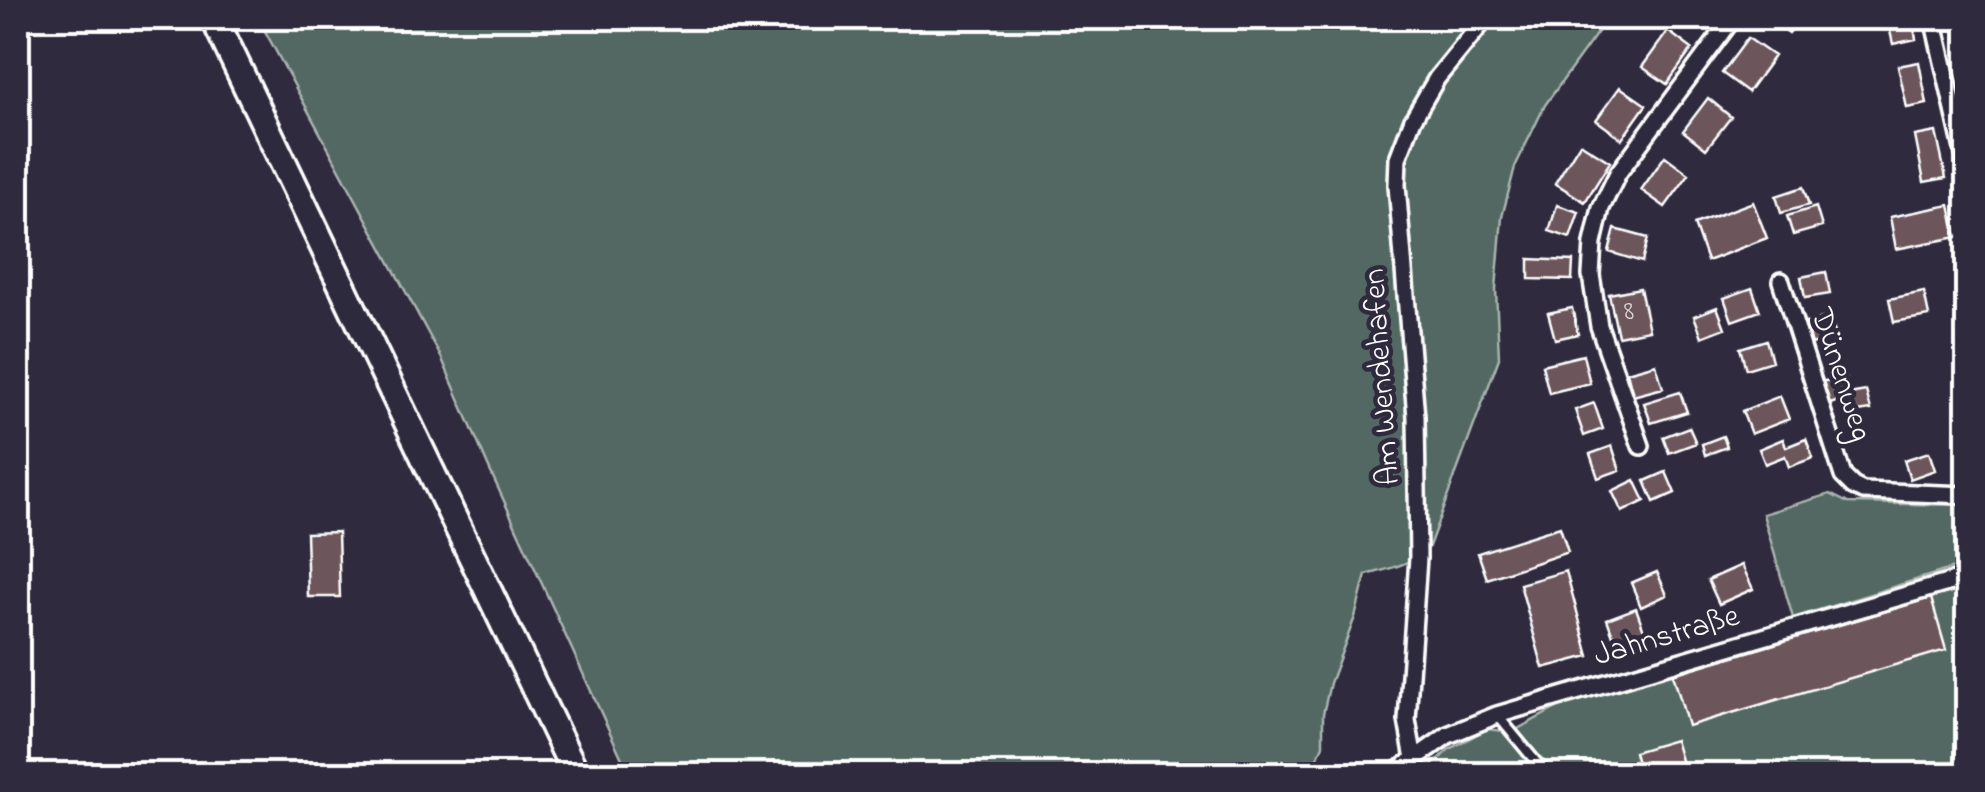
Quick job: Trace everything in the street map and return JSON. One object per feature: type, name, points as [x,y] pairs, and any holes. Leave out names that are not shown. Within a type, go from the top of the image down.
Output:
[{"type":"main road","points":[[214,18],[576,774]]},
{"type":"street","name":"Am Wendehafen","points":[[1417,762],[1407,720],[1418,558],[1417,453],[1398,158],[1413,119],[1437,78],[1486,18]]},
{"type":"street","points":[[1640,446],[1599,326],[1591,275],[1593,244],[1601,208],[1618,172],[1734,18]]},
{"type":"street","points":[[1933,18],[1968,171]]},
{"type":"street","name":"Dünenweg","points":[[1781,281],[1844,476],[1862,490],[1968,494]]},
{"type":"street","name":"Jahnstraße","points":[[1393,774],[1417,762],[1448,735],[1497,715],[1968,577]]},
{"type":"lane","points":[[1497,715],[1546,774]]},
{"type":"green space","points":[[258,18],[1608,18],[1545,105],[1515,167],[1502,217],[1496,289],[1499,358],[1428,549],[1406,563],[1366,575],[1330,683],[1323,714],[1323,745],[1311,774],[629,774],[442,359]]},
{"type":"green space","points":[[1830,494],[1848,503],[1967,505],[1967,564],[1793,618],[1763,514]]},
{"type":"green space","points":[[1967,583],[1967,774],[1428,774],[1448,750],[1487,729],[1512,732],[1564,704],[1610,688]]},
{"type":"building","points":[[1769,18],[1801,18],[1789,33]]},
{"type":"building","points":[[1887,18],[1912,18],[1916,39],[1893,44]]},
{"type":"building","points":[[1668,31],[1692,49],[1667,84],[1642,67]]},
{"type":"building","points":[[1748,38],[1774,56],[1748,92],[1722,73]]},
{"type":"building","points":[[1919,62],[1927,104],[1907,108],[1898,66]]},
{"type":"building","points":[[1620,87],[1646,105],[1622,139],[1596,120]]},
{"type":"building","points":[[1708,98],[1731,117],[1706,149],[1683,131]]},
{"type":"building","points":[[1936,132],[1946,178],[1924,182],[1915,136]]},
{"type":"building","points":[[1580,143],[1610,162],[1585,202],[1555,183]]},
{"type":"building","points":[[1665,156],[1689,174],[1665,207],[1641,190]]},
{"type":"building","points":[[1803,187],[1809,205],[1781,213],[1776,196]]},
{"type":"building","points":[[1753,202],[1767,238],[1707,261],[1694,224]]},
{"type":"building","points":[[1557,205],[1579,212],[1570,238],[1549,231]]},
{"type":"building","points":[[1950,205],[1957,237],[1896,249],[1890,217]]},
{"type":"building","points":[[1816,207],[1822,227],[1793,235],[1787,216]]},
{"type":"building","points":[[1615,229],[1648,238],[1642,262],[1609,252]]},
{"type":"building","points":[[1529,259],[1573,261],[1572,280],[1529,279]]},
{"type":"building","points":[[1826,272],[1830,294],[1805,298],[1801,277]]},
{"type":"building","points":[[1640,288],[1649,330],[1618,336],[1609,294]]},
{"type":"building","points":[[1752,288],[1760,311],[1732,321],[1724,298]]},
{"type":"building","points":[[1924,292],[1929,316],[1894,322],[1889,299]]},
{"type":"building","points":[[1717,307],[1725,328],[1702,337],[1694,316]]},
{"type":"building","points":[[1572,308],[1578,334],[1555,339],[1548,313]]},
{"type":"building","points":[[1830,316],[1836,336],[1812,344],[1806,323]]},
{"type":"building","points":[[1766,340],[1772,361],[1746,369],[1740,348]]},
{"type":"building","points":[[1583,355],[1590,383],[1549,393],[1542,365]]},
{"type":"building","points":[[1656,364],[1663,388],[1633,396],[1627,372]]},
{"type":"building","points":[[1845,377],[1849,394],[1866,391],[1871,410],[1845,414],[1839,401],[1830,404],[1820,382]]},
{"type":"building","points":[[1680,392],[1687,412],[1651,423],[1644,403]]},
{"type":"building","points":[[1780,396],[1789,419],[1751,434],[1742,411]]},
{"type":"building","points":[[1594,403],[1603,429],[1584,436],[1575,410]]},
{"type":"building","points":[[1689,427],[1696,443],[1669,453],[1663,437]]},
{"type":"building","points":[[1723,436],[1727,447],[1705,455],[1702,444]]},
{"type":"building","points":[[1783,439],[1786,447],[1806,439],[1813,458],[1789,467],[1785,456],[1765,464],[1759,449]]},
{"type":"building","points":[[1612,446],[1620,470],[1598,478],[1590,454]]},
{"type":"building","points":[[1929,452],[1935,470],[1910,479],[1904,460]]},
{"type":"building","points":[[1666,472],[1675,493],[1654,502],[1645,481]]},
{"type":"building","points":[[1635,480],[1645,501],[1622,512],[1612,491]]},
{"type":"building","points":[[1560,527],[1568,552],[1487,579],[1478,553]]},
{"type":"building","points":[[338,532],[340,597],[308,597],[306,533]]},
{"type":"building","points":[[1742,565],[1753,589],[1719,604],[1708,580]]},
{"type":"building","points":[[1566,571],[1589,656],[1543,668],[1520,584]]},
{"type":"building","points":[[1657,572],[1667,595],[1641,607],[1631,583]]},
{"type":"building","points":[[1931,598],[1946,650],[1688,726],[1673,674]]},
{"type":"building","points":[[1636,608],[1646,636],[1617,647],[1607,619]]},
{"type":"building","points":[[1675,740],[1685,774],[1640,774],[1634,752]]}]
